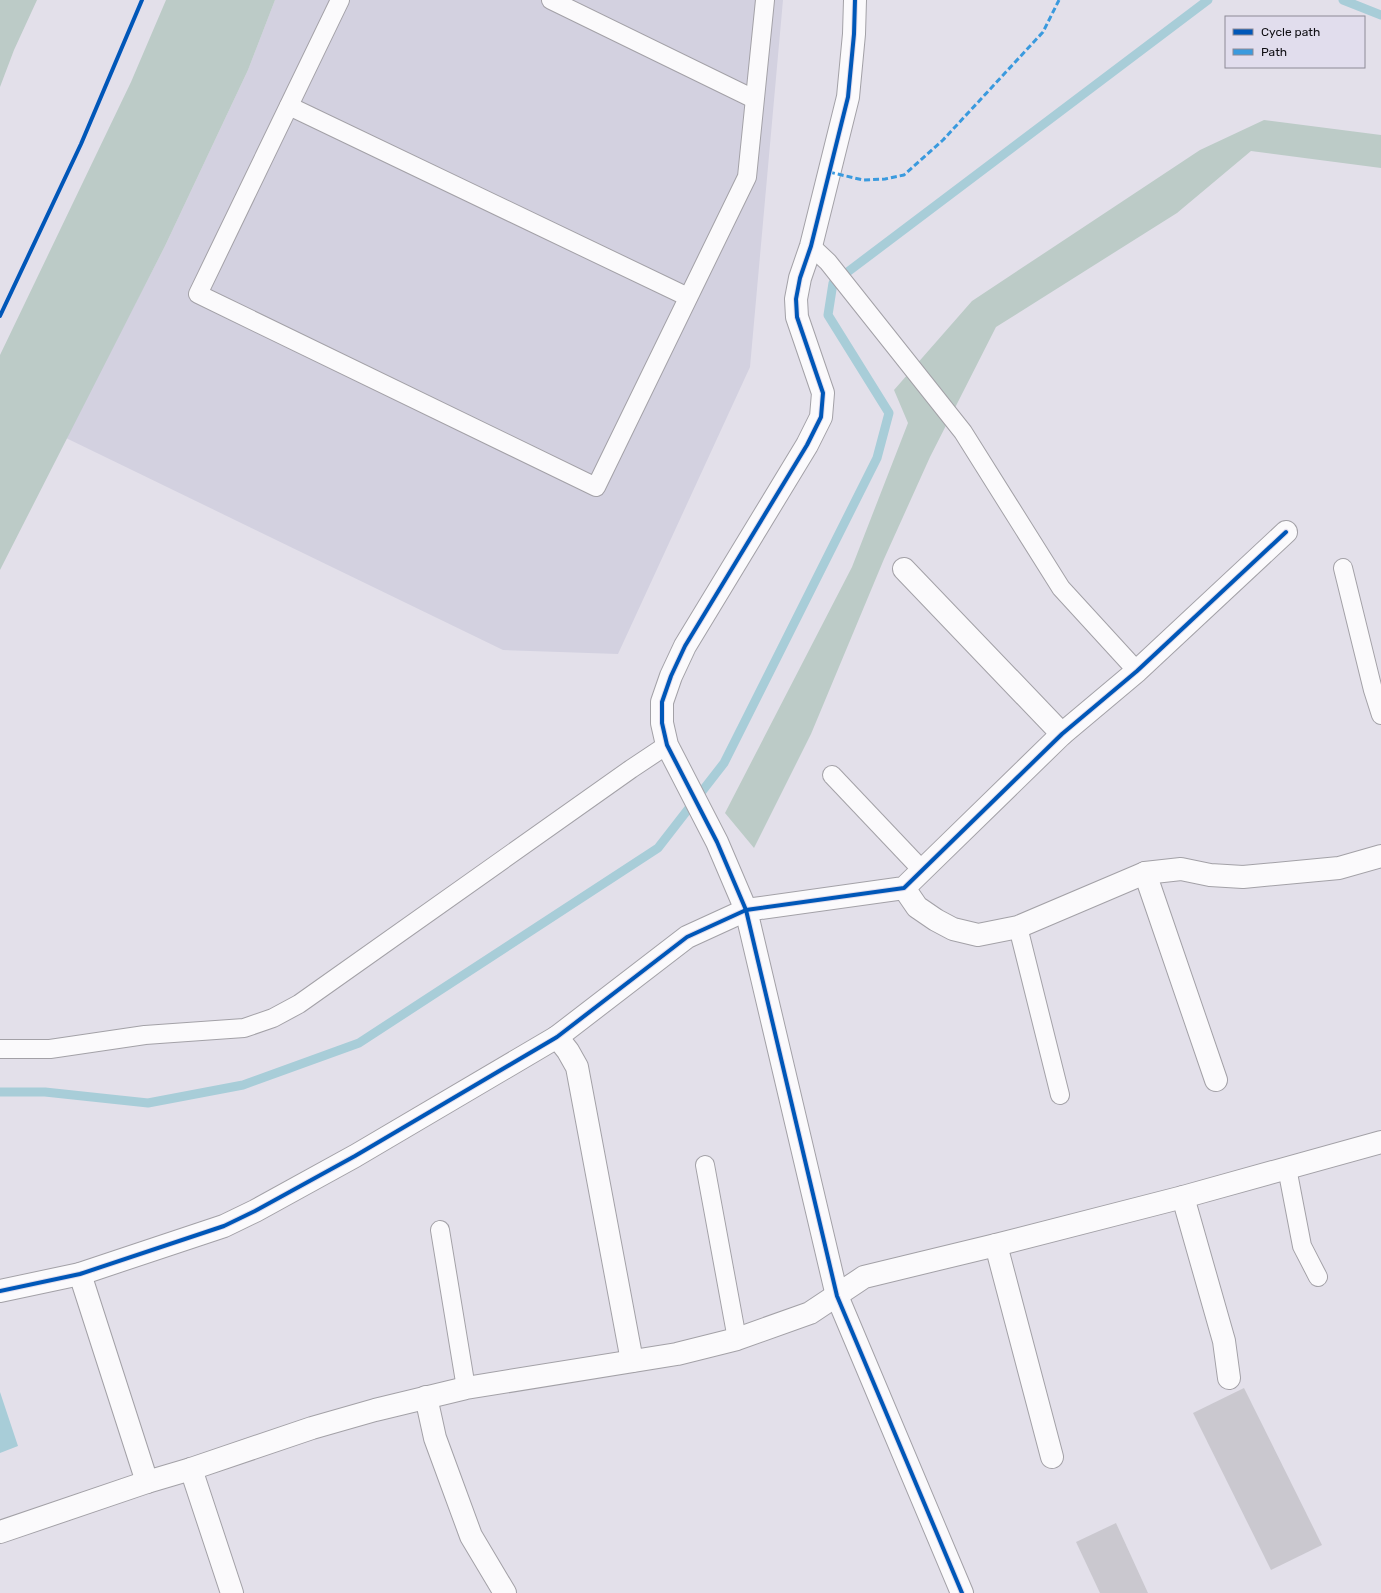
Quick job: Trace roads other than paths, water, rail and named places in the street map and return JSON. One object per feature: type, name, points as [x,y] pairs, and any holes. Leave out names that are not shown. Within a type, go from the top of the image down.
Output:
[{"type":"street","points":[[855,0],[854,34],[848,97],[811,246],[800,278],[796,298],[797,317],[823,393],[821,417],[808,446],[685,646],[671,676],[662,702],[662,723],[667,745],[716,842],[746,910],[837,1296],[962,1593]]},
{"type":"street","points":[[0,1291],[80,1274],[224,1226],[255,1211],[355,1156],[557,1037],[687,937],[746,910],[904,888],[1062,734],[1137,671],[1286,532]]},
{"type":"street","points":[[904,569],[1062,734]]},
{"type":"street","points":[[904,888],[917,907],[953,929],[978,935],[1018,928],[1145,873],[1181,869],[1210,875],[1243,877],[1338,868],[1381,856]]},
{"type":"street","points":[[1145,873],[1216,1080]]},
{"type":"street","points":[[557,1037],[568,1051],[577,1067],[632,1361]]},
{"type":"street","points":[[0,1532],[312,1428],[375,1410],[466,1388],[677,1354],[737,1339],[810,1313],[864,1277],[1183,1197],[1381,1142]]},
{"type":"street","points":[[1183,1197],[1224,1341],[1229,1378]]},
{"type":"street","points":[[996,1245],[1052,1457]]},
{"type":"street","points":[[80,1274],[147,1482]]},
{"type":"street","points":[[426,1397],[435,1438],[471,1536],[505,1593]]},
{"type":"street","points":[[191,1469],[232,1593]]},
{"type":"lane","points":[[340,0],[198,294],[596,487],[746,176],[765,0]]},
{"type":"lane","points":[[555,1],[754,99]]},
{"type":"lane","points":[[289,106],[688,297]]},
{"type":"lane","points":[[811,246],[828,262],[963,432],[1061,588],[1137,671]]},
{"type":"lane","points":[[1344,568],[1373,690],[1381,715]]},
{"type":"lane","points":[[0,1049],[50,1049],[145,1035],[244,1028],[273,1018],[305,1000],[630,769],[667,745]]},
{"type":"lane","points":[[832,775],[922,870]]},
{"type":"lane","points":[[1018,928],[1060,1095]]},
{"type":"lane","points":[[705,1166],[737,1339]]},
{"type":"lane","points":[[1287,1168],[1302,1246],[1318,1277]]},
{"type":"lane","points":[[440,1230],[466,1388]]},
{"type":"water","points":[[0,1392],[18,1446],[0,1453]]},
{"type":"waterway","points":[[0,1092],[45,1092],[148,1103],[243,1085],[359,1043],[658,848],[724,763],[877,458],[889,413],[828,315],[833,283],[1208,0]]},
{"type":"waterway","points":[[1343,0],[1381,15]]}]
